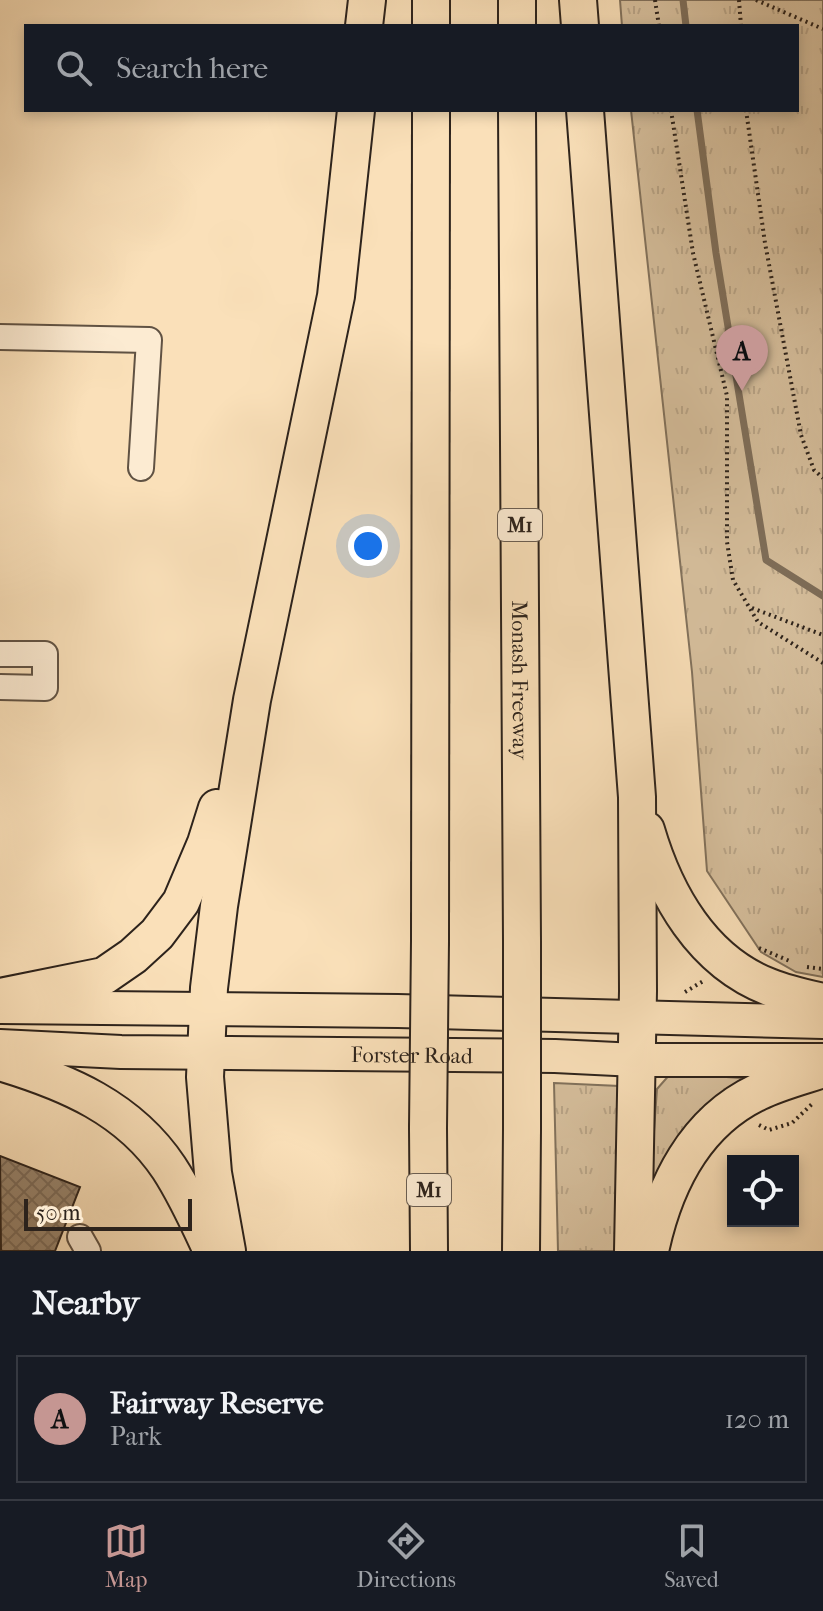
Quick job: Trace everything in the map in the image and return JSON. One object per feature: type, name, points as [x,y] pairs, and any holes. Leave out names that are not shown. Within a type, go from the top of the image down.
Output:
[{"type":"highway","points":[[364,24],[367,0]]},
{"type":"highway","points":[[431,0],[431,24]]},
{"type":"highway","points":[[517,0],[517,24]]},
{"type":"highway","points":[[578,0],[580,24]]},
{"type":"highway","points":[[227,1251],[213,1173],[205,1077],[208,1009],[219,906],[252,700],[336,296],[356,112]]},
{"type":"highway","name":"M1","points":[[429,1251],[431,112]]},
{"type":"highway","name":"Monash Freeway","points":[[517,112],[521,1251]]},
{"type":"highway","points":[[585,112],[637,797],[638,1016],[633,1251]]},
{"type":"highway","points":[[0,997],[104,976],[157,934],[181,902],[206,843],[252,700]]},
{"type":"highway","points":[[637,797],[655,859],[668,890],[701,938],[728,965],[767,986],[823,1002]]},
{"type":"highway","points":[[0,1062],[72,1087],[120,1116],[151,1144],[170,1169],[212,1251]]},
{"type":"highway","points":[[650,1251],[675,1174],[712,1123],[758,1091],[823,1069]]},
{"type":"main road","name":"Forster Road","points":[[0,1007],[638,1016],[823,1022]]},
{"type":"main road","name":"Forster Road","points":[[0,1046],[121,1052],[823,1060]]},
{"type":"street","points":[[0,337],[149,340],[141,468]]},
{"type":"street","points":[[0,654],[45,654],[45,688],[0,687]]},
{"type":"path","points":[[655,0],[659,24]]},
{"type":"path","points":[[739,0],[741,24]]},
{"type":"path","points":[[756,0],[823,29]]},
{"type":"path","points":[[671,112],[693,253],[727,396],[727,542],[733,580],[758,622],[823,663]]},
{"type":"path","points":[[746,112],[765,243],[801,435],[814,470],[823,478]]},
{"type":"path","points":[[750,607],[823,635]]},
{"type":"green space","points":[[620,0],[823,0],[823,977],[796,972],[761,952],[707,871],[692,672],[631,112],[799,112],[799,24],[622,24]]},
{"type":"green space","points":[[671,1073],[740,1078],[741,1085],[659,1189],[650,1187],[657,1089]]},
{"type":"green space","points":[[554,1083],[619,1086],[618,1251],[558,1251]]},
{"type":"building","points":[[0,1156],[80,1187],[55,1251],[1,1251]]},
{"type":"waterway","points":[[683,0],[686,24]]},
{"type":"waterway","points":[[697,112],[716,253],[766,560],[823,596]]},
{"type":"place","name":"Fairway Reserve","points":[[742,391]]}]
